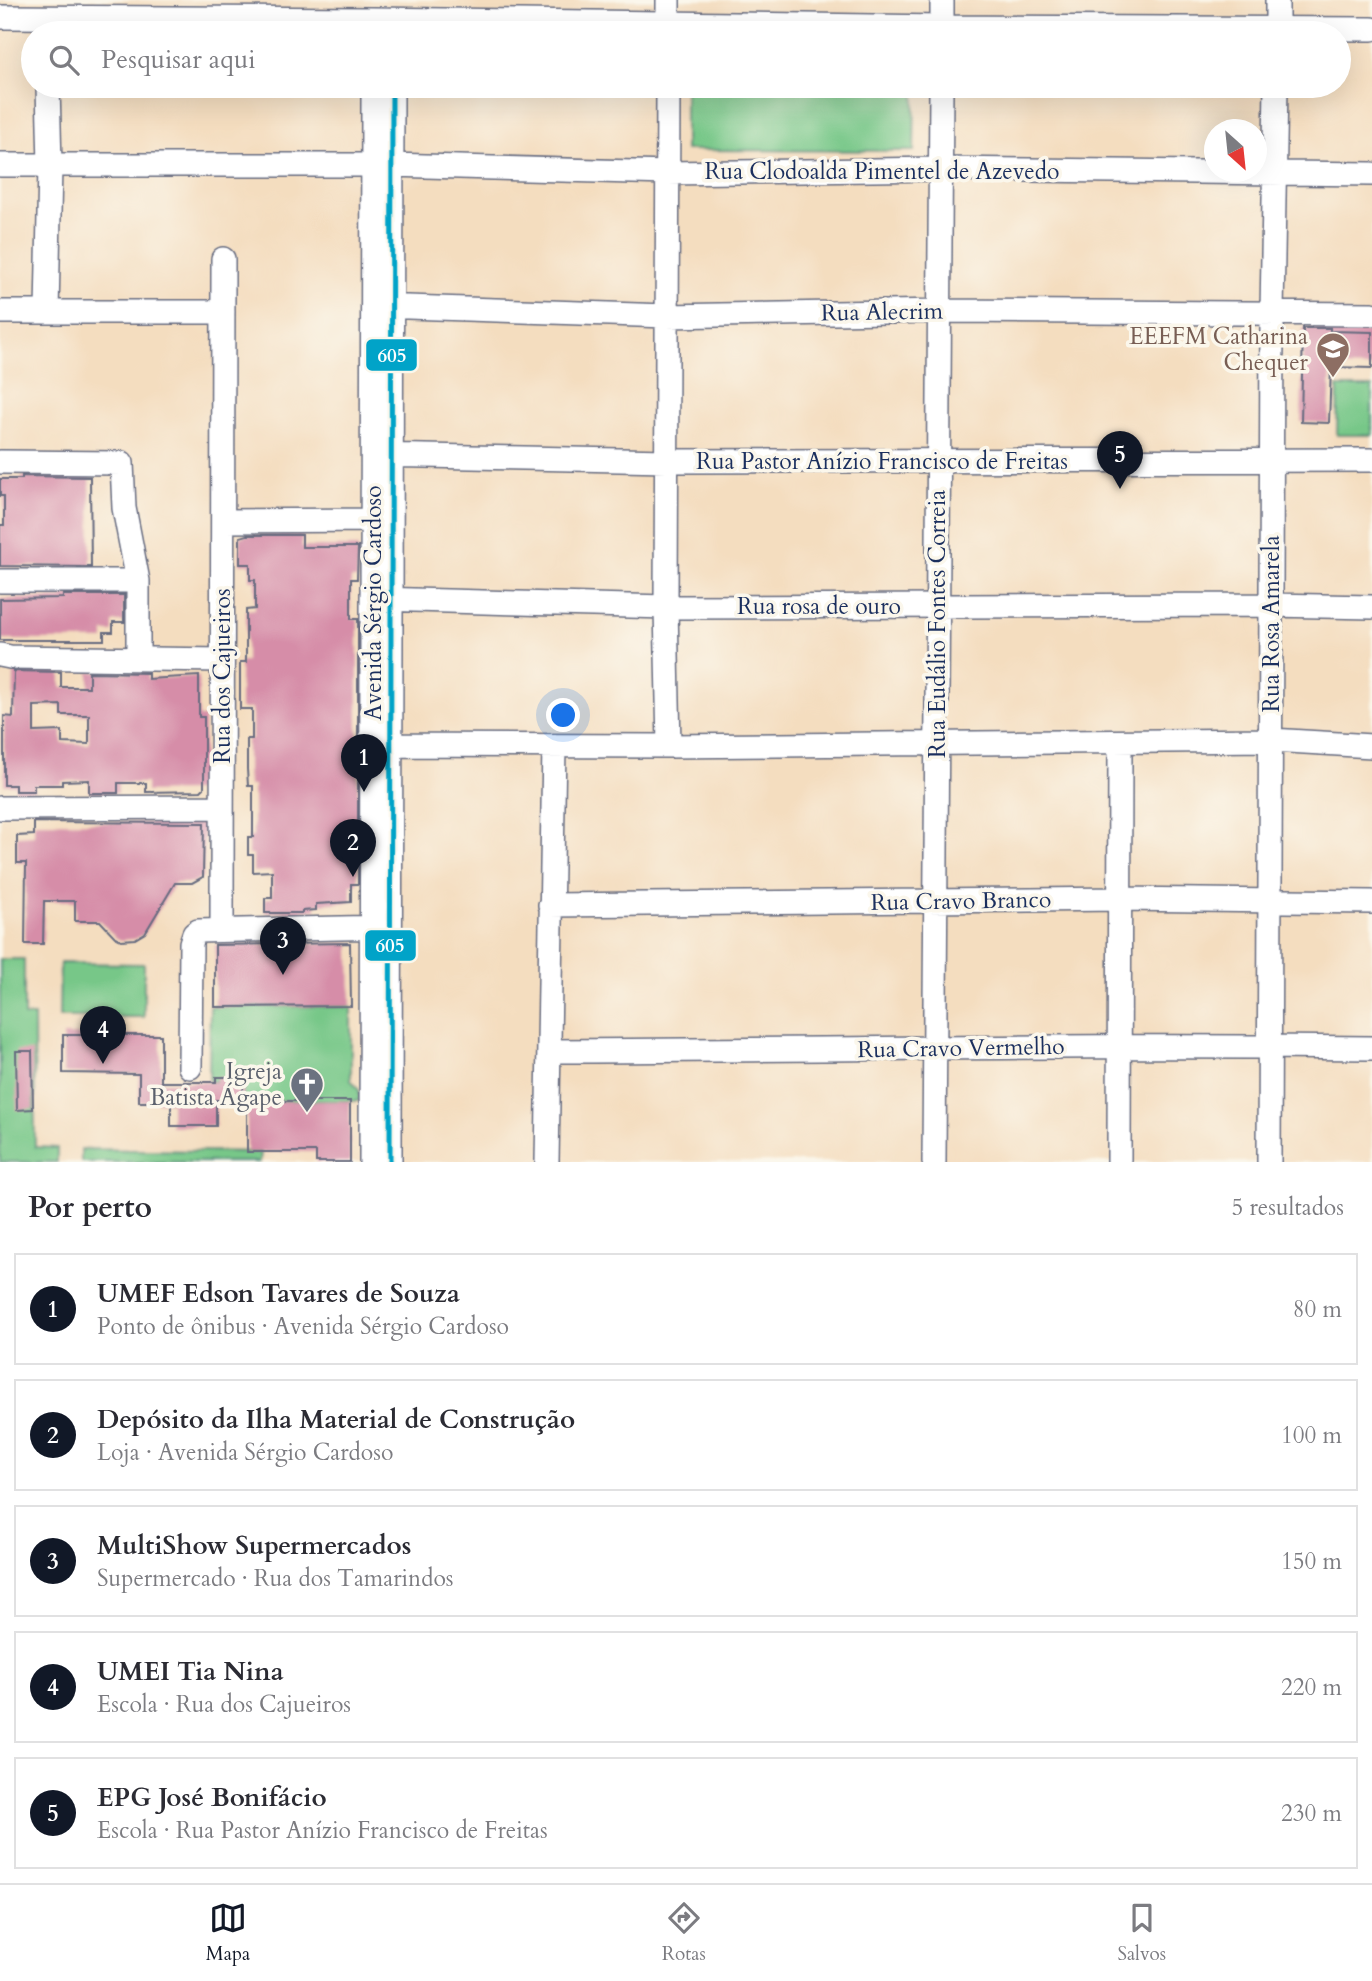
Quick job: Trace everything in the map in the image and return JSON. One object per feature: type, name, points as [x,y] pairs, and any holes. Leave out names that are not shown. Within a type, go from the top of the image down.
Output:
[{"type":"street","points":[[668,0],[668,21]]},
{"type":"street","points":[[942,0],[942,21]]},
{"type":"street","points":[[1277,0],[1277,21]]},
{"type":"street","points":[[0,17],[383,17],[478,21]]},
{"type":"street","points":[[1351,29],[1372,29]]},
{"type":"street","points":[[47,312],[50,166],[48,98]]},
{"type":"street","name":"Avenida Sérgio Cardoso","points":[[374,98],[383,166],[384,239],[381,1129],[390,1162]]},
{"type":"street","name":"Avenida Sérgio Cardoso","points":[[383,166],[391,98]]},
{"type":"street","points":[[668,98],[666,607],[669,746]]},
{"type":"street","name":"Rua Eudálio Fontes Correia","points":[[934,1162],[941,98]]},
{"type":"street","name":"Rua Rosa Amarela","points":[[1269,1162],[1270,605],[1276,98]]},
{"type":"street","name":"Rua Clodoalda Pimentel de Azevedo","points":[[0,164],[383,166],[668,173],[939,169],[1372,174]]},
{"type":"street","name":"Rua dos Cajueiros","points":[[222,929],[223,259]]},
{"type":"street","name":"Rua Alecrim","points":[[383,306],[667,316],[941,311],[1372,314]]},
{"type":"street","points":[[0,312],[223,312]]},
{"type":"street","name":"Rua Pastor Anízio Francisco de Freitas","points":[[383,455],[667,461],[1372,460]]},
{"type":"street","points":[[0,462],[122,463],[124,508],[138,581],[138,659]]},
{"type":"street","points":[[223,521],[383,520]]},
{"type":"street","points":[[0,581],[138,581]]},
{"type":"street","name":"Rua rosa de ouro","points":[[383,599],[666,607],[1372,607]]},
{"type":"street","points":[[0,655],[222,660]]},
{"type":"street","points":[[382,745],[669,746],[1270,740],[1372,746]]},
{"type":"street","points":[[1119,1162],[1120,743]]},
{"type":"street","points":[[547,1162],[554,746]]},
{"type":"street","points":[[0,808],[222,807]]},
{"type":"street","name":"Rua Cravo Branco","points":[[550,905],[1120,899],[1372,902]]},
{"type":"street","points":[[190,1067],[191,938],[198,931],[381,927]]},
{"type":"street","name":"Rua Cravo Vermelho","points":[[549,1051],[934,1050],[1121,1046],[1372,1048]]},
{"type":"street","name":"Avenida Sérgio Cardoso","points":[[371,1162],[381,1129]]},
{"type":"green space","points":[[685,98],[915,98],[914,151],[685,150]]},
{"type":"green space","points":[[1338,387],[1372,387],[1372,435],[1337,435]]},
{"type":"green space","points":[[0,959],[24,959],[24,1016],[34,1016],[35,1147],[57,1148],[57,1162],[0,1162]]},
{"type":"green space","points":[[60,963],[144,964],[144,1017],[59,1017]]},
{"type":"green space","points":[[351,1006],[351,1080],[359,1090],[359,1101],[243,1101],[243,1077],[209,1082],[210,1007]]},
{"type":"green space","points":[[81,1149],[261,1152],[260,1162],[81,1162]]},
{"type":"building","points":[[1303,328],[1372,332],[1372,368],[1331,367],[1329,423],[1301,422]]},
{"type":"building","points":[[22,476],[90,477],[91,567],[0,566],[0,525],[4,525],[4,496],[0,496],[0,479],[22,479]]},
{"type":"building","points":[[302,535],[302,547],[358,547],[357,579],[351,579],[351,619],[358,619],[358,884],[351,884],[351,902],[316,904],[316,910],[302,913],[265,913],[265,898],[272,898],[272,871],[253,872],[253,855],[248,855],[248,837],[253,837],[253,786],[248,786],[247,769],[247,739],[252,739],[252,709],[240,709],[240,662],[246,662],[246,610],[255,609],[255,580],[250,580],[250,564],[240,564],[240,537]]},
{"type":"building","points":[[63,595],[124,595],[124,622],[113,622],[113,632],[104,632],[104,640],[0,640],[0,599],[63,598]]},
{"type":"building","points":[[14,671],[61,672],[61,687],[89,687],[89,672],[148,673],[148,679],[199,676],[199,717],[204,717],[204,788],[201,791],[146,792],[146,783],[118,783],[118,793],[89,793],[89,780],[62,781],[62,785],[34,785],[34,791],[15,791],[15,785],[4,785],[4,716],[13,717]],"holes":[[[61,705],[61,715],[89,715],[89,744],[62,743],[62,731],[34,732],[34,706]]]},
{"type":"building","points":[[34,822],[204,823],[203,877],[192,883],[175,883],[145,933],[135,939],[121,940],[115,937],[100,921],[75,921],[75,901],[44,901],[43,944],[25,944],[26,863],[17,863],[17,836],[34,835]]},
{"type":"building","points":[[350,943],[351,1006],[215,1007],[215,945]]},
{"type":"building","points":[[63,1035],[161,1035],[161,1082],[216,1082],[216,1077],[243,1077],[243,1100],[216,1100],[216,1126],[171,1126],[171,1102],[139,1102],[139,1074],[63,1073]]},
{"type":"building","points":[[16,1051],[32,1051],[33,1109],[17,1110]]},
{"type":"building","name":"Igreja Batista Ágape","points":[[247,1101],[350,1101],[350,1162],[316,1162],[316,1152],[247,1152]]},
{"type":"transit line","name":"605","points":[[390,1162],[392,98]]},
{"type":"place","name":"EEEFM Catharina Chequer","points":[[1333,379]]},
{"type":"place","name":"EPG José Bonifácio","points":[[1120,489]]},
{"type":"place","name":"UMEF Edson Tavares de Souza","points":[[364,792]]},
{"type":"place","name":"Depósito da Ilha Material de Construção","points":[[353,877]]},
{"type":"place","name":"MultiShow Supermercados","points":[[283,975]]},
{"type":"place","name":"UMEI Tia Nina","points":[[103,1064]]},
{"type":"place","name":"Igreja Batista Ágape","points":[[307,1114]]}]
